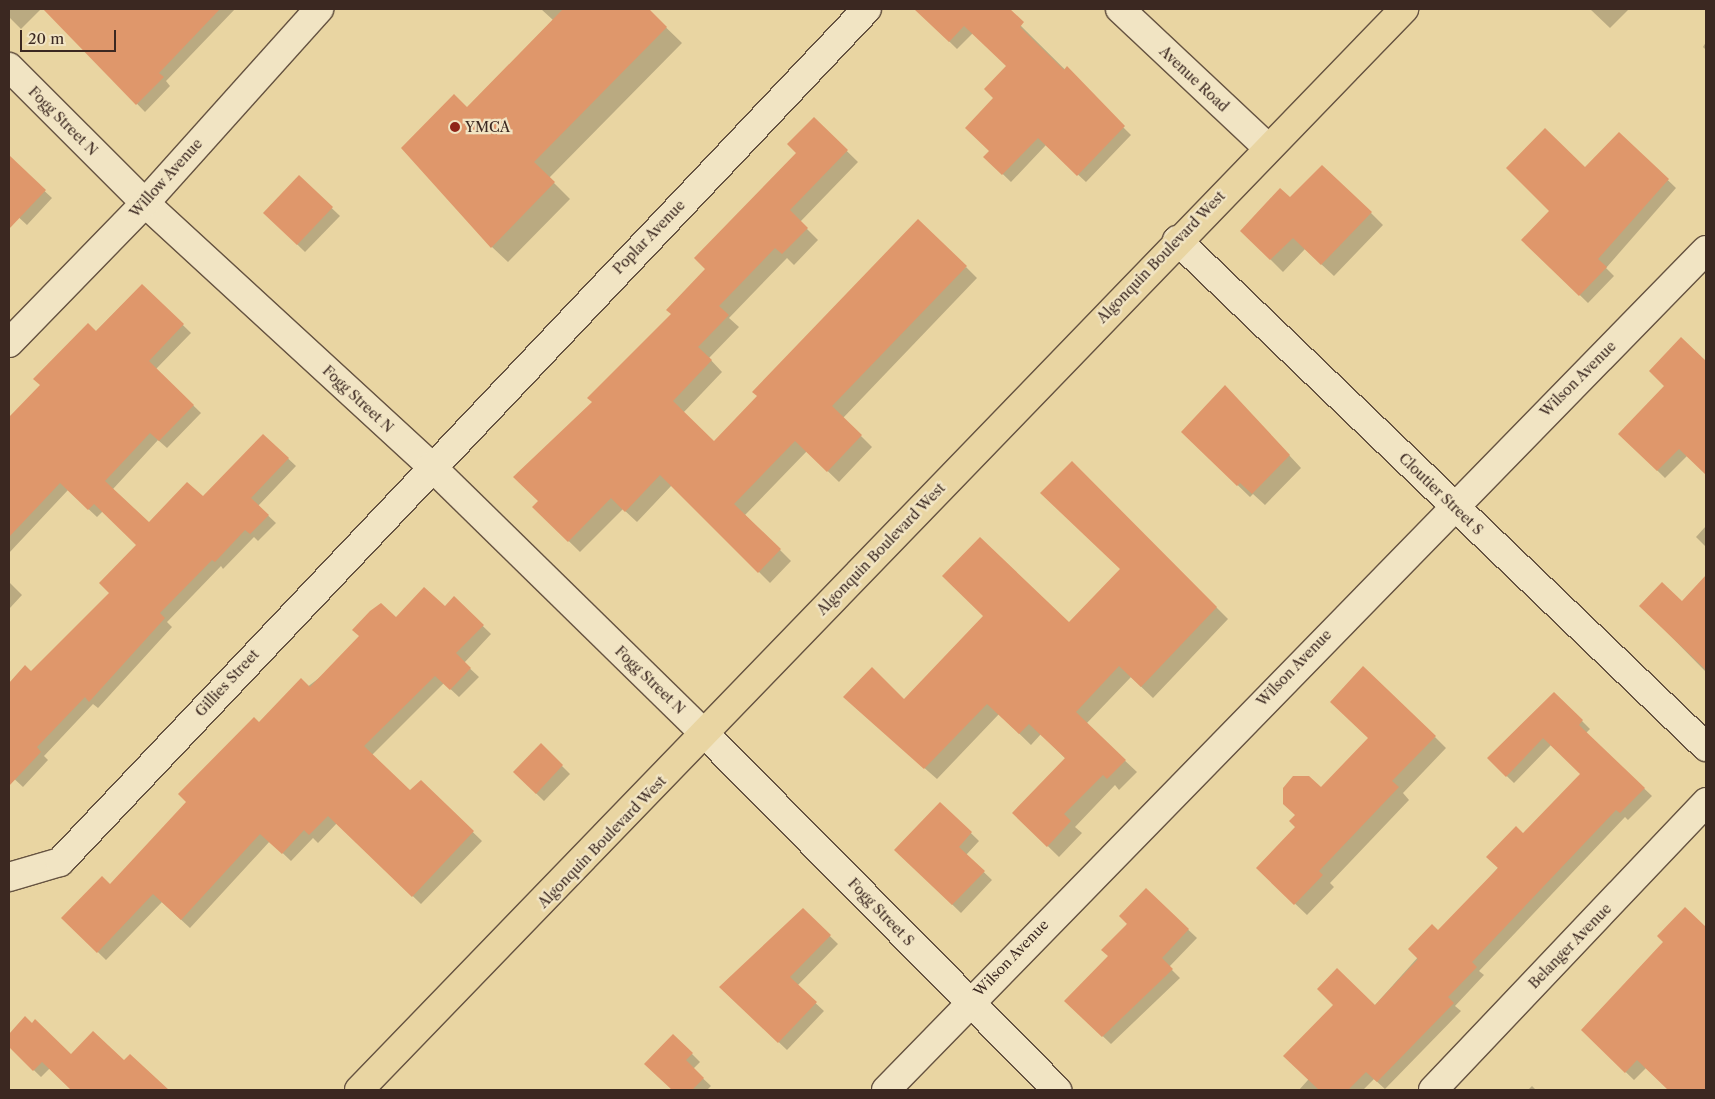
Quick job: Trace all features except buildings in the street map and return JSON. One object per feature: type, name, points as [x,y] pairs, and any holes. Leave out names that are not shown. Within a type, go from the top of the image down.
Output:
[{"type":"main road","name":"Algonquin Boulevard West","points":[[359,1090],[705,734],[1177,240],[1404,9]]},
{"type":"street","name":"Willow Avenue","points":[[9,343],[145,203],[319,9]]},
{"type":"street","name":"Poplar Avenue","points":[[431,466],[867,9]]},
{"type":"street","name":"Avenue Road","points":[[1120,9],[1268,148]]},
{"type":"street","name":"Fogg Street N","points":[[9,66],[145,203],[431,466],[705,734]]},
{"type":"street","name":"Cloutier Street S","points":[[1177,240],[1706,747]]},
{"type":"street","name":"Wilson Avenue","points":[[886,1090],[969,1002],[1453,505],[1706,250]]},
{"type":"street","name":"Gillies Street","points":[[9,877],[60,862],[431,466]]},
{"type":"street","name":"Fogg Street S","points":[[705,734],[1056,1090]]},
{"type":"street","name":"Belanger Avenue","points":[[1433,1090],[1706,802]]},
{"type":"place","name":"YMCA","points":[[455,127]]}]
